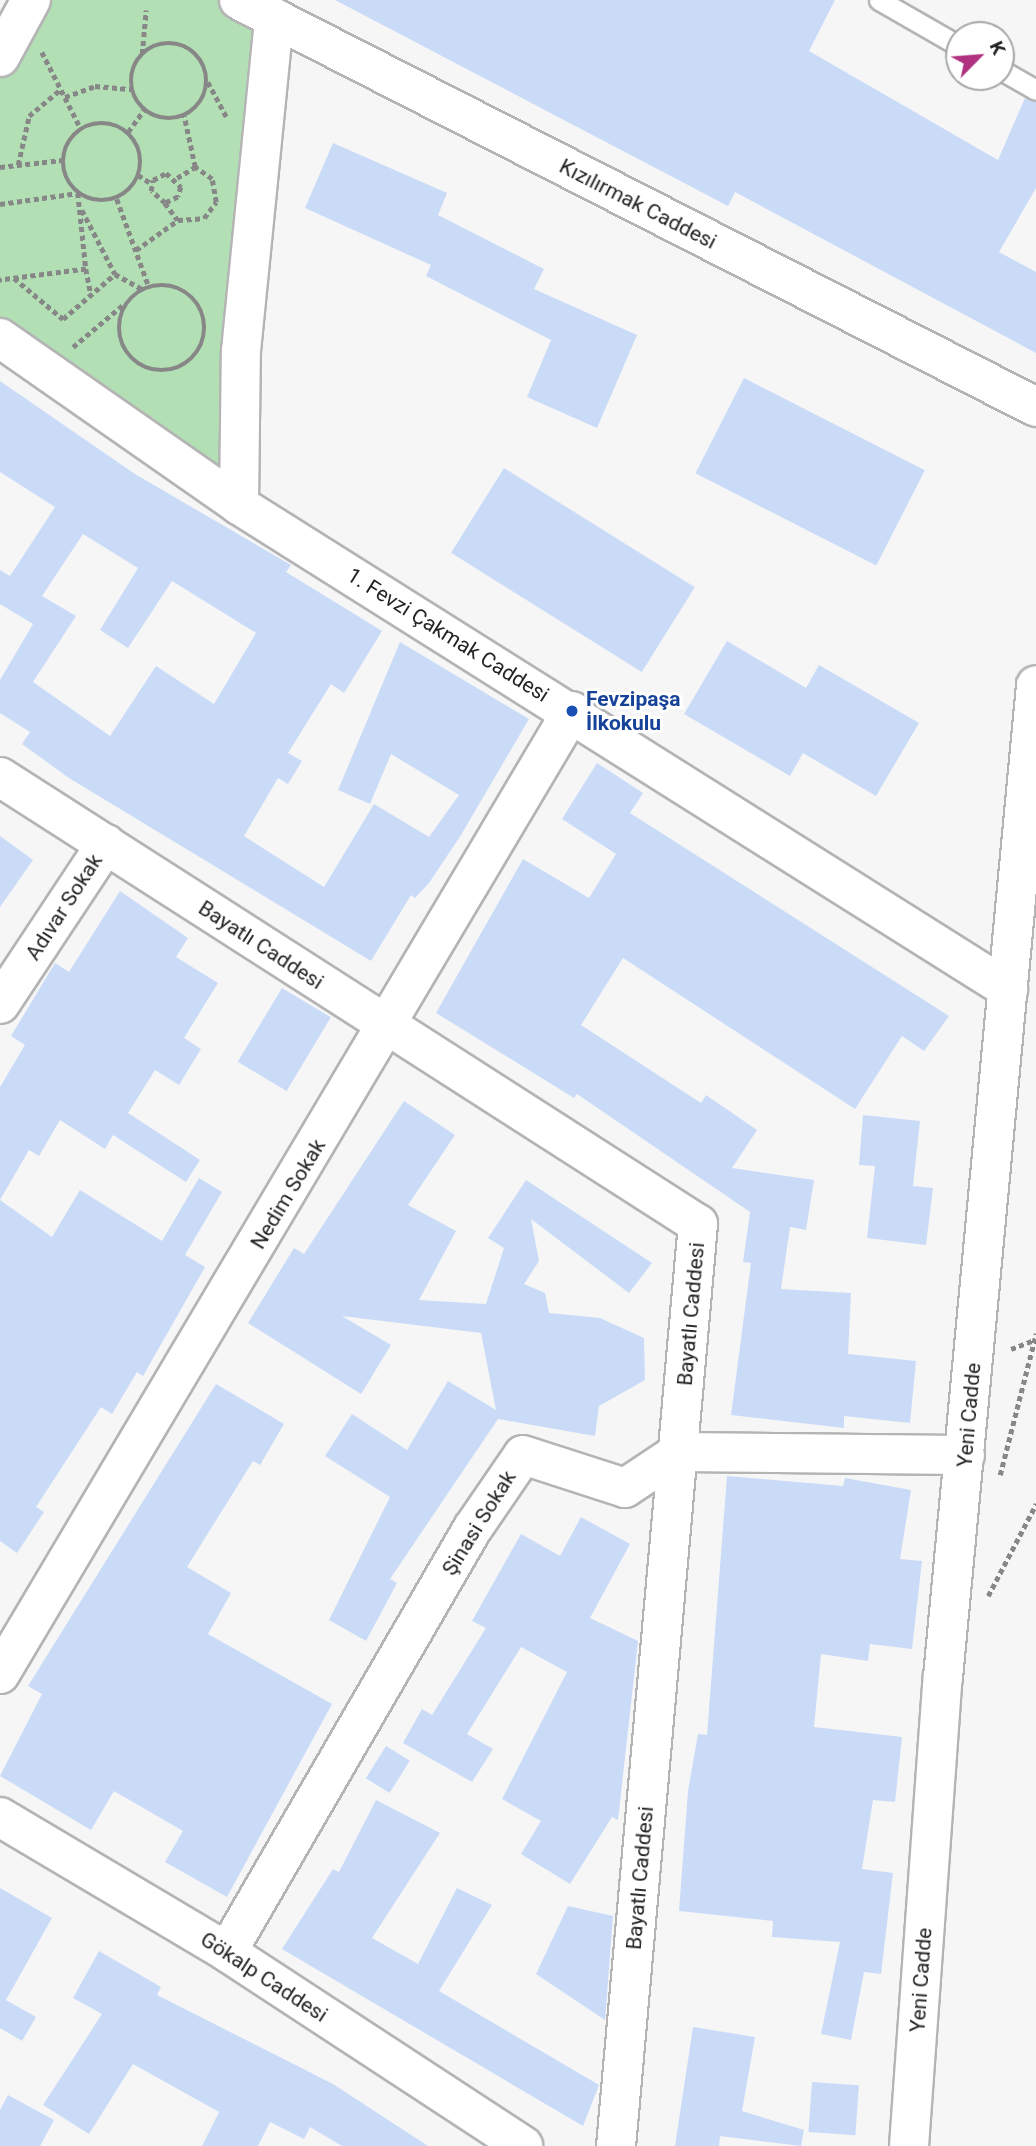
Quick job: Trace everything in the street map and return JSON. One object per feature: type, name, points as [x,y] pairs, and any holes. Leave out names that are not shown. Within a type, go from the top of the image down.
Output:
[{"type":"street","name":"Kızılırmak Caddesi","points":[[239,0],[1036,407]]},
{"type":"street","points":[[0,57],[27,7]]},
{"type":"street","points":[[239,505],[241,351],[274,18]]},
{"type":"street","name":"1. Fevzi Çakmak Caddesi","points":[[0,338],[239,505],[572,711],[1008,989]]},
{"type":"street","name":"Yeni Cadde","points":[[909,2146],[965,1455],[1036,685]]},
{"type":"street","name":"Nedim Sokak","points":[[0,1674],[388,1027],[572,711]]},
{"type":"street","name":"Bayatlı Caddesi","points":[[0,777],[698,1224],[616,2146]]},
{"type":"street","name":"Adıvar Sokak","points":[[0,1004],[106,844]]},
{"type":"street","points":[[679,1452],[965,1455]]},
{"type":"street","name":"Şinasi Sokak","points":[[227,1952],[466,1539],[523,1455],[625,1488],[679,1452]]},
{"type":"street","name":"Gökalp Caddesi","points":[[0,1817],[227,1952],[523,2146]]},
{"type":"lane","points":[[878,0],[945,38]]},
{"type":"lane","points":[[1015,78],[1036,90]]},
{"type":"path","points":[[27,7],[81,129]]},
{"type":"path","points":[[142,54],[164,43],[199,57],[206,94],[184,116],[166,119],[144,110],[132,89],[142,54],[146,10]]},
{"type":"path","points":[[65,97],[95,86],[132,89]]},
{"type":"path","points":[[19,165],[29,116],[61,89]]},
{"type":"path","points":[[128,132],[144,110]]},
{"type":"path","points":[[136,250],[178,220],[204,218],[216,202],[212,179],[195,167],[184,116]]},
{"type":"path","points":[[63,160],[81,129],[105,123],[128,132],[141,155],[138,175],[117,199]]},
{"type":"path","points":[[0,167],[63,160]]},
{"type":"path","points":[[63,160],[78,193],[91,295]]},
{"type":"path","points":[[152,184],[163,174],[177,178],[195,167]]},
{"type":"path","points":[[138,175],[152,184],[154,197],[165,203],[178,220]]},
{"type":"path","points":[[165,203],[180,195],[177,178]]},
{"type":"path","points":[[0,204],[78,193],[117,199]]},
{"type":"path","points":[[117,199],[149,287]]},
{"type":"path","points":[[80,206],[115,274],[142,289]]},
{"type":"path","points":[[0,280],[86,269]]},
{"type":"path","points":[[14,278],[63,319],[115,274]]},
{"type":"path","points":[[47,369],[131,298],[142,289],[149,287],[184,291],[202,311],[204,338],[189,362],[149,369],[127,352],[119,324],[131,298]]},
{"type":"path","points":[[982,1607],[1036,1504]]},
{"type":"green space","points":[[31,0],[239,0],[274,18],[239,505],[0,338],[0,57]]},
{"type":"building","points":[[335,0],[835,0],[809,51],[998,160],[1025,98],[1036,102],[1036,188],[999,252],[1036,272],[1036,353],[735,192],[728,206]]},
{"type":"building","points":[[333,143],[447,193],[438,215],[544,269],[534,289],[637,335],[597,428],[527,397],[551,340],[426,276],[431,265],[305,208]]},
{"type":"building","points":[[744,378],[925,470],[876,565],[695,473]]},
{"type":"building","points":[[0,381],[135,474],[291,565],[286,572],[382,631],[344,693],[331,684],[288,753],[302,761],[288,784],[278,778],[244,836],[324,887],[374,804],[429,837],[459,795],[391,754],[370,804],[338,790],[400,642],[529,719],[461,835],[429,883],[415,898],[411,895],[371,961],[69,778],[22,744],[30,732],[0,713],[0,680],[33,624],[0,604],[0,570],[10,576],[55,507],[0,472]],"holes":[[[83,534],[138,568],[100,630],[128,648],[172,581],[256,633],[214,704],[156,666],[110,736],[33,682],[76,616],[42,596]]]},
{"type":"building","points":[[504,468],[695,587],[642,672],[451,553]]},
{"type":"building","points":[[727,641],[806,688],[819,665],[919,723],[876,796],[803,753],[790,776],[684,714]]},
{"type":"building","points":[[597,763],[643,793],[630,813],[949,1016],[924,1051],[902,1036],[855,1109],[623,958],[581,1025],[701,1103],[706,1095],[757,1130],[732,1168],[814,1180],[806,1230],[790,1227],[781,1289],[851,1293],[848,1354],[916,1361],[910,1423],[844,1416],[844,1428],[731,1415],[751,1263],[743,1262],[750,1212],[577,1094],[574,1098],[436,1013],[523,859],[589,898],[616,854],[562,819]]},
{"type":"building","points":[[0,836],[33,860],[0,907]]},
{"type":"building","points":[[120,891],[188,938],[176,957],[218,983],[184,1038],[201,1049],[179,1085],[155,1070],[128,1113],[200,1160],[186,1182],[113,1135],[105,1149],[60,1120],[39,1156],[29,1150],[0,1200],[0,1087],[25,1045],[11,1036],[55,963],[69,972]]},
{"type":"building","points":[[282,988],[331,1017],[287,1091],[238,1062]]},
{"type":"building","points":[[404,1101],[455,1135],[408,1205],[456,1231],[419,1300],[486,1304],[504,1248],[488,1238],[526,1180],[652,1263],[629,1293],[531,1219],[539,1261],[524,1284],[545,1293],[549,1313],[600,1318],[644,1338],[645,1380],[599,1406],[595,1436],[498,1419],[390,1579],[397,1583],[366,1641],[329,1620],[390,1497],[325,1456],[352,1414],[407,1450],[448,1381],[496,1410],[481,1333],[342,1316],[391,1345],[361,1394],[248,1323],[294,1248],[304,1254]]},
{"type":"building","points":[[863,1115],[920,1121],[913,1186],[933,1188],[926,1245],[867,1238],[875,1166],[859,1165]]},
{"type":"building","points":[[199,1178],[222,1192],[185,1255],[205,1267],[143,1376],[137,1372],[112,1414],[101,1407],[36,1507],[44,1512],[17,1553],[0,1541],[0,1200],[52,1237],[80,1190],[162,1241]]},
{"type":"building","points":[[216,1384],[284,1424],[260,1465],[253,1461],[187,1567],[231,1593],[208,1634],[332,1704],[227,1897],[165,1862],[183,1831],[114,1791],[91,1830],[0,1776],[42,1694],[28,1686]]},
{"type":"building","points":[[727,1476],[843,1486],[845,1478],[911,1490],[900,1559],[922,1561],[912,1649],[870,1644],[868,1661],[821,1654],[814,1727],[902,1737],[895,1802],[873,1800],[862,1869],[893,1873],[881,1974],[864,1972],[851,2040],[821,2034],[840,1942],[772,1937],[773,1921],[679,1911],[688,1791],[698,1734],[707,1735]]},
{"type":"building","points":[[581,1517],[630,1544],[590,1618],[638,1641],[618,1820],[612,1817],[570,1884],[521,1854],[541,1821],[502,1799],[567,1672],[521,1647],[467,1734],[493,1749],[472,1782],[403,1743],[422,1709],[432,1715],[486,1628],[472,1621],[521,1534],[560,1556]]},
{"type":"building","points":[[386,1746],[410,1761],[390,1793],[366,1778]]},
{"type":"building","points":[[376,1800],[440,1833],[372,1938],[418,1964],[457,1888],[492,1905],[439,1991],[599,2085],[583,2126],[282,1949],[333,1869],[339,1872]]},
{"type":"building","points":[[0,1888],[52,1918],[6,2000],[36,2017],[22,2041],[0,2028]]},
{"type":"building","points":[[568,1906],[613,1916],[605,2020],[536,1974]]},
{"type":"building","points":[[99,1951],[161,1987],[157,1995],[333,2084],[428,2146],[342,2146],[310,2127],[304,2139],[270,2122],[258,2146],[202,2146],[219,2112],[133,2064],[89,2134],[43,2105],[102,2014],[73,1998]]},
{"type":"building","points":[[693,2027],[755,2037],[742,2111],[804,2130],[801,2146],[720,2136],[719,2146],[675,2146]]},
{"type":"building","points":[[812,2082],[859,2085],[855,2135],[809,2132]]},
{"type":"building","points":[[8,2095],[54,2120],[40,2146],[0,2146],[0,2110]]},
{"type":"place","name":"Fevzipaşa İlkokulu","points":[[572,711]]}]
